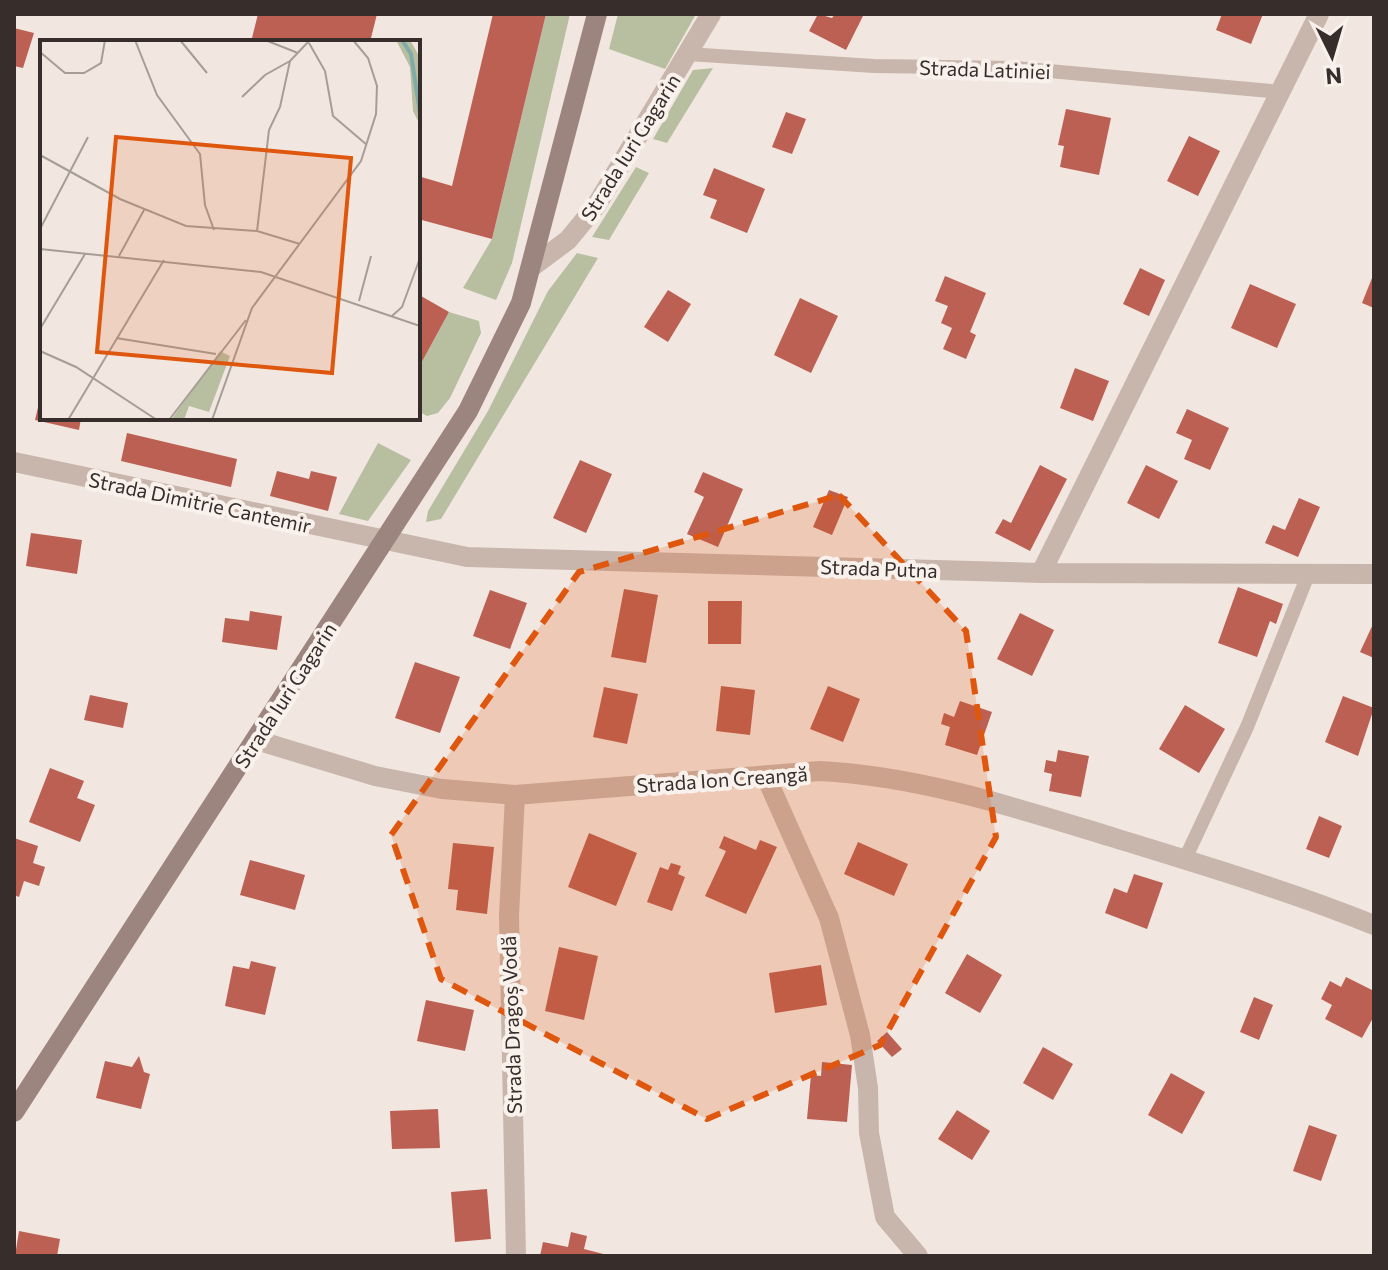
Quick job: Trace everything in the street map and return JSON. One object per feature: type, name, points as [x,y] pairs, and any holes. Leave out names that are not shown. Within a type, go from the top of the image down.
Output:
[{"type":"main road","name":"Strada Iuri Gagarin","points":[[14,1112],[468,411],[505,340],[533,266],[597,14]]},
{"type":"street","name":"Strada Iuri Gagarin","points":[[533,266],[568,240],[596,206],[711,14]]},
{"type":"street","points":[[1041,573],[1319,14]]},
{"type":"street","name":"Strada Dimitrie Cantemir","points":[[14,462],[385,541]]},
{"type":"street","name":"Strada Putna","points":[[385,541],[467,557],[1041,573],[1374,574]]},
{"type":"street","name":"Strada Ion Creangă","points":[[256,740],[375,776],[442,789],[515,795],[820,771],[856,773],[933,788],[1040,815],[1185,859],[1374,925]]},
{"type":"street","points":[[766,777],[829,918],[860,1035],[868,1088],[869,1133],[885,1217],[918,1256]]},
{"type":"street","name":"Strada Dragoș Vodă","points":[[515,795],[509,916],[516,1256]]},
{"type":"lane","name":"Strada Latiniei","points":[[688,54],[874,66],[1015,68],[1282,92]]},
{"type":"lane","points":[[1185,859],[1247,727],[1308,575]]},
{"type":"highlighted area","points":[[839,495],[966,631],[996,837],[880,1045],[707,1119],[441,979],[391,835],[579,572]]},
{"type":"green space","points":[[546,14],[570,14],[512,263],[496,300],[463,288],[492,239]]},
{"type":"green space","points":[[618,14],[696,14],[665,69],[609,49]]},
{"type":"green space","points":[[713,68],[667,143],[653,139],[693,70]]},
{"type":"green space","points":[[636,167],[649,173],[609,240],[592,237]]},
{"type":"green space","points":[[577,253],[598,258],[441,519],[426,522],[428,511],[488,411],[548,291]]},
{"type":"green space","points":[[449,312],[479,321],[481,333],[450,398],[438,413],[427,416],[420,412],[420,365]]},
{"type":"green space","points":[[378,443],[411,460],[368,521],[339,514]]},
{"type":"building","points":[[258,14],[377,14],[370,40],[252,40]]},
{"type":"building","points":[[493,14],[546,14],[492,239],[420,220],[420,177],[452,186]]},
{"type":"building","points":[[818,14],[832,18],[835,14],[864,14],[846,50],[809,31]]},
{"type":"building","points":[[1222,14],[1263,14],[1251,44],[1216,30]]},
{"type":"building","points":[[14,28],[34,33],[23,68],[14,66]]},
{"type":"building","points":[[1066,109],[1111,118],[1099,175],[1060,167],[1064,146],[1058,145]]},
{"type":"building","points":[[786,112],[806,119],[792,154],[772,147]]},
{"type":"building","points":[[1189,136],[1220,151],[1198,196],[1167,181]]},
{"type":"building","points":[[714,168],[765,189],[747,233],[710,218],[717,200],[703,195]]},
{"type":"building","points":[[1140,268],[1165,280],[1149,316],[1123,304]]},
{"type":"building","points":[[1374,273],[1374,308],[1362,303]]},
{"type":"building","points":[[945,276],[986,293],[970,332],[976,335],[966,359],[943,349],[952,328],[941,323],[948,306],[935,301]]},
{"type":"building","points":[[1250,284],[1296,304],[1277,348],[1231,328]]},
{"type":"building","points":[[668,290],[691,304],[668,342],[644,327]]},
{"type":"building","points":[[420,298],[449,312],[420,365]]},
{"type":"building","points":[[800,298],[838,316],[811,373],[774,355]]},
{"type":"building","points":[[1075,368],[1109,381],[1093,421],[1060,408]]},
{"type":"building","points":[[40,399],[40,420],[81,420],[79,430],[35,420]]},
{"type":"building","points":[[1187,409],[1229,428],[1210,470],[1184,459],[1192,440],[1176,433]]},
{"type":"building","points":[[127,433],[237,459],[231,487],[121,461]]},
{"type":"building","points":[[580,460],[612,474],[586,533],[553,518]]},
{"type":"building","points":[[1040,465],[1067,479],[1030,551],[995,533],[1003,519],[1011,523]]},
{"type":"building","points":[[1146,465],[1178,481],[1159,519],[1127,503]]},
{"type":"building","points":[[277,471],[309,479],[311,471],[337,477],[328,511],[270,496]]},
{"type":"building","points":[[703,472],[743,489],[718,547],[687,534],[704,497],[694,492]]},
{"type":"building","points":[[829,490],[848,497],[832,535],[813,527]]},
{"type":"building","points":[[1299,498],[1320,507],[1298,557],[1265,543],[1273,525],[1285,530]]},
{"type":"building","points":[[31,533],[82,540],[77,574],[26,566]]},
{"type":"building","points":[[1238,587],[1283,604],[1276,624],[1270,621],[1257,657],[1218,643]]},
{"type":"building","points":[[624,589],[658,595],[646,663],[611,657]]},
{"type":"building","points":[[490,590],[527,603],[510,649],[473,636]]},
{"type":"building","points":[[708,601],[742,601],[741,644],[708,644]]},
{"type":"building","points":[[250,611],[282,616],[277,650],[222,642],[225,618],[249,621]]},
{"type":"building","points":[[1020,613],[1054,630],[1032,676],[997,659]]},
{"type":"building","points":[[1374,622],[1374,658],[1360,652]]},
{"type":"building","points":[[415,662],[460,677],[440,733],[395,718]]},
{"type":"building","points":[[721,686],[755,690],[750,735],[716,731]]},
{"type":"building","points":[[828,686],[860,699],[843,742],[810,729]]},
{"type":"building","points":[[604,687],[638,694],[627,744],[593,737]]},
{"type":"building","points":[[90,695],[128,703],[123,728],[84,720]]},
{"type":"building","points":[[1343,696],[1374,708],[1358,756],[1325,742]]},
{"type":"building","points":[[960,701],[992,712],[977,755],[945,745],[950,727],[941,724],[944,713],[954,717]]},
{"type":"building","points":[[1185,705],[1225,729],[1199,773],[1159,749]]},
{"type":"building","points":[[1058,750],[1089,756],[1081,797],[1049,791],[1052,774],[1044,772],[1046,760],[1056,762]]},
{"type":"building","points":[[50,768],[84,781],[77,798],[95,805],[80,842],[29,822]]},
{"type":"building","points":[[1319,816],[1342,826],[1329,858],[1306,849]]},
{"type":"building","points":[[589,833],[637,853],[616,906],[568,887]]},
{"type":"building","points":[[724,836],[756,850],[760,840],[777,847],[746,914],[705,896],[726,851],[719,848]]},
{"type":"building","points":[[14,838],[38,846],[33,863],[45,867],[39,886],[24,881],[19,897],[14,895]]},
{"type":"building","points":[[858,842],[908,864],[894,896],[844,874]]},
{"type":"building","points":[[453,843],[494,847],[487,914],[456,910],[458,890],[448,889]]},
{"type":"building","points":[[250,860],[305,875],[295,910],[240,895]]},
{"type":"building","points":[[671,863],[681,866],[678,874],[685,877],[672,911],[647,902],[660,867],[668,870]]},
{"type":"building","points":[[1134,874],[1163,883],[1147,929],[1105,913],[1114,888],[1127,893]]},
{"type":"building","points":[[559,947],[598,956],[584,1020],[545,1011]]},
{"type":"building","points":[[967,954],[1002,975],[980,1013],[945,993]]},
{"type":"building","points":[[251,961],[276,967],[265,1015],[225,1006],[233,966],[249,969]]},
{"type":"building","points":[[821,965],[827,1005],[775,1013],[769,973]]},
{"type":"building","points":[[1346,977],[1374,991],[1374,1016],[1362,1038],[1325,1019],[1332,1005],[1321,999],[1330,981],[1341,987]]},
{"type":"building","points":[[1254,997],[1273,1005],[1259,1040],[1240,1032]]},
{"type":"building","points":[[426,1000],[474,1010],[465,1051],[417,1041]]},
{"type":"building","points":[[887,1032],[902,1049],[892,1057],[877,1041]]},
{"type":"building","points":[[1043,1047],[1073,1064],[1053,1100],[1023,1083]]},
{"type":"building","points":[[139,1056],[144,1072],[150,1074],[141,1109],[96,1098],[105,1061],[132,1067]]},
{"type":"building","points":[[822,1062],[852,1065],[847,1122],[807,1119],[811,1075],[821,1076]]},
{"type":"building","points":[[1171,1073],[1205,1092],[1182,1134],[1148,1115]]},
{"type":"building","points":[[438,1109],[440,1148],[392,1149],[390,1111]]},
{"type":"building","points":[[957,1110],[990,1131],[972,1160],[938,1139]]},
{"type":"building","points":[[1309,1125],[1337,1135],[1321,1181],[1293,1171]]},
{"type":"building","points":[[487,1189],[491,1239],[455,1242],[451,1192]]},
{"type":"building","points":[[19,1231],[60,1239],[57,1256],[15,1256]]},
{"type":"building","points":[[571,1232],[587,1236],[584,1249],[611,1256],[540,1256],[543,1242],[568,1247]]}]
